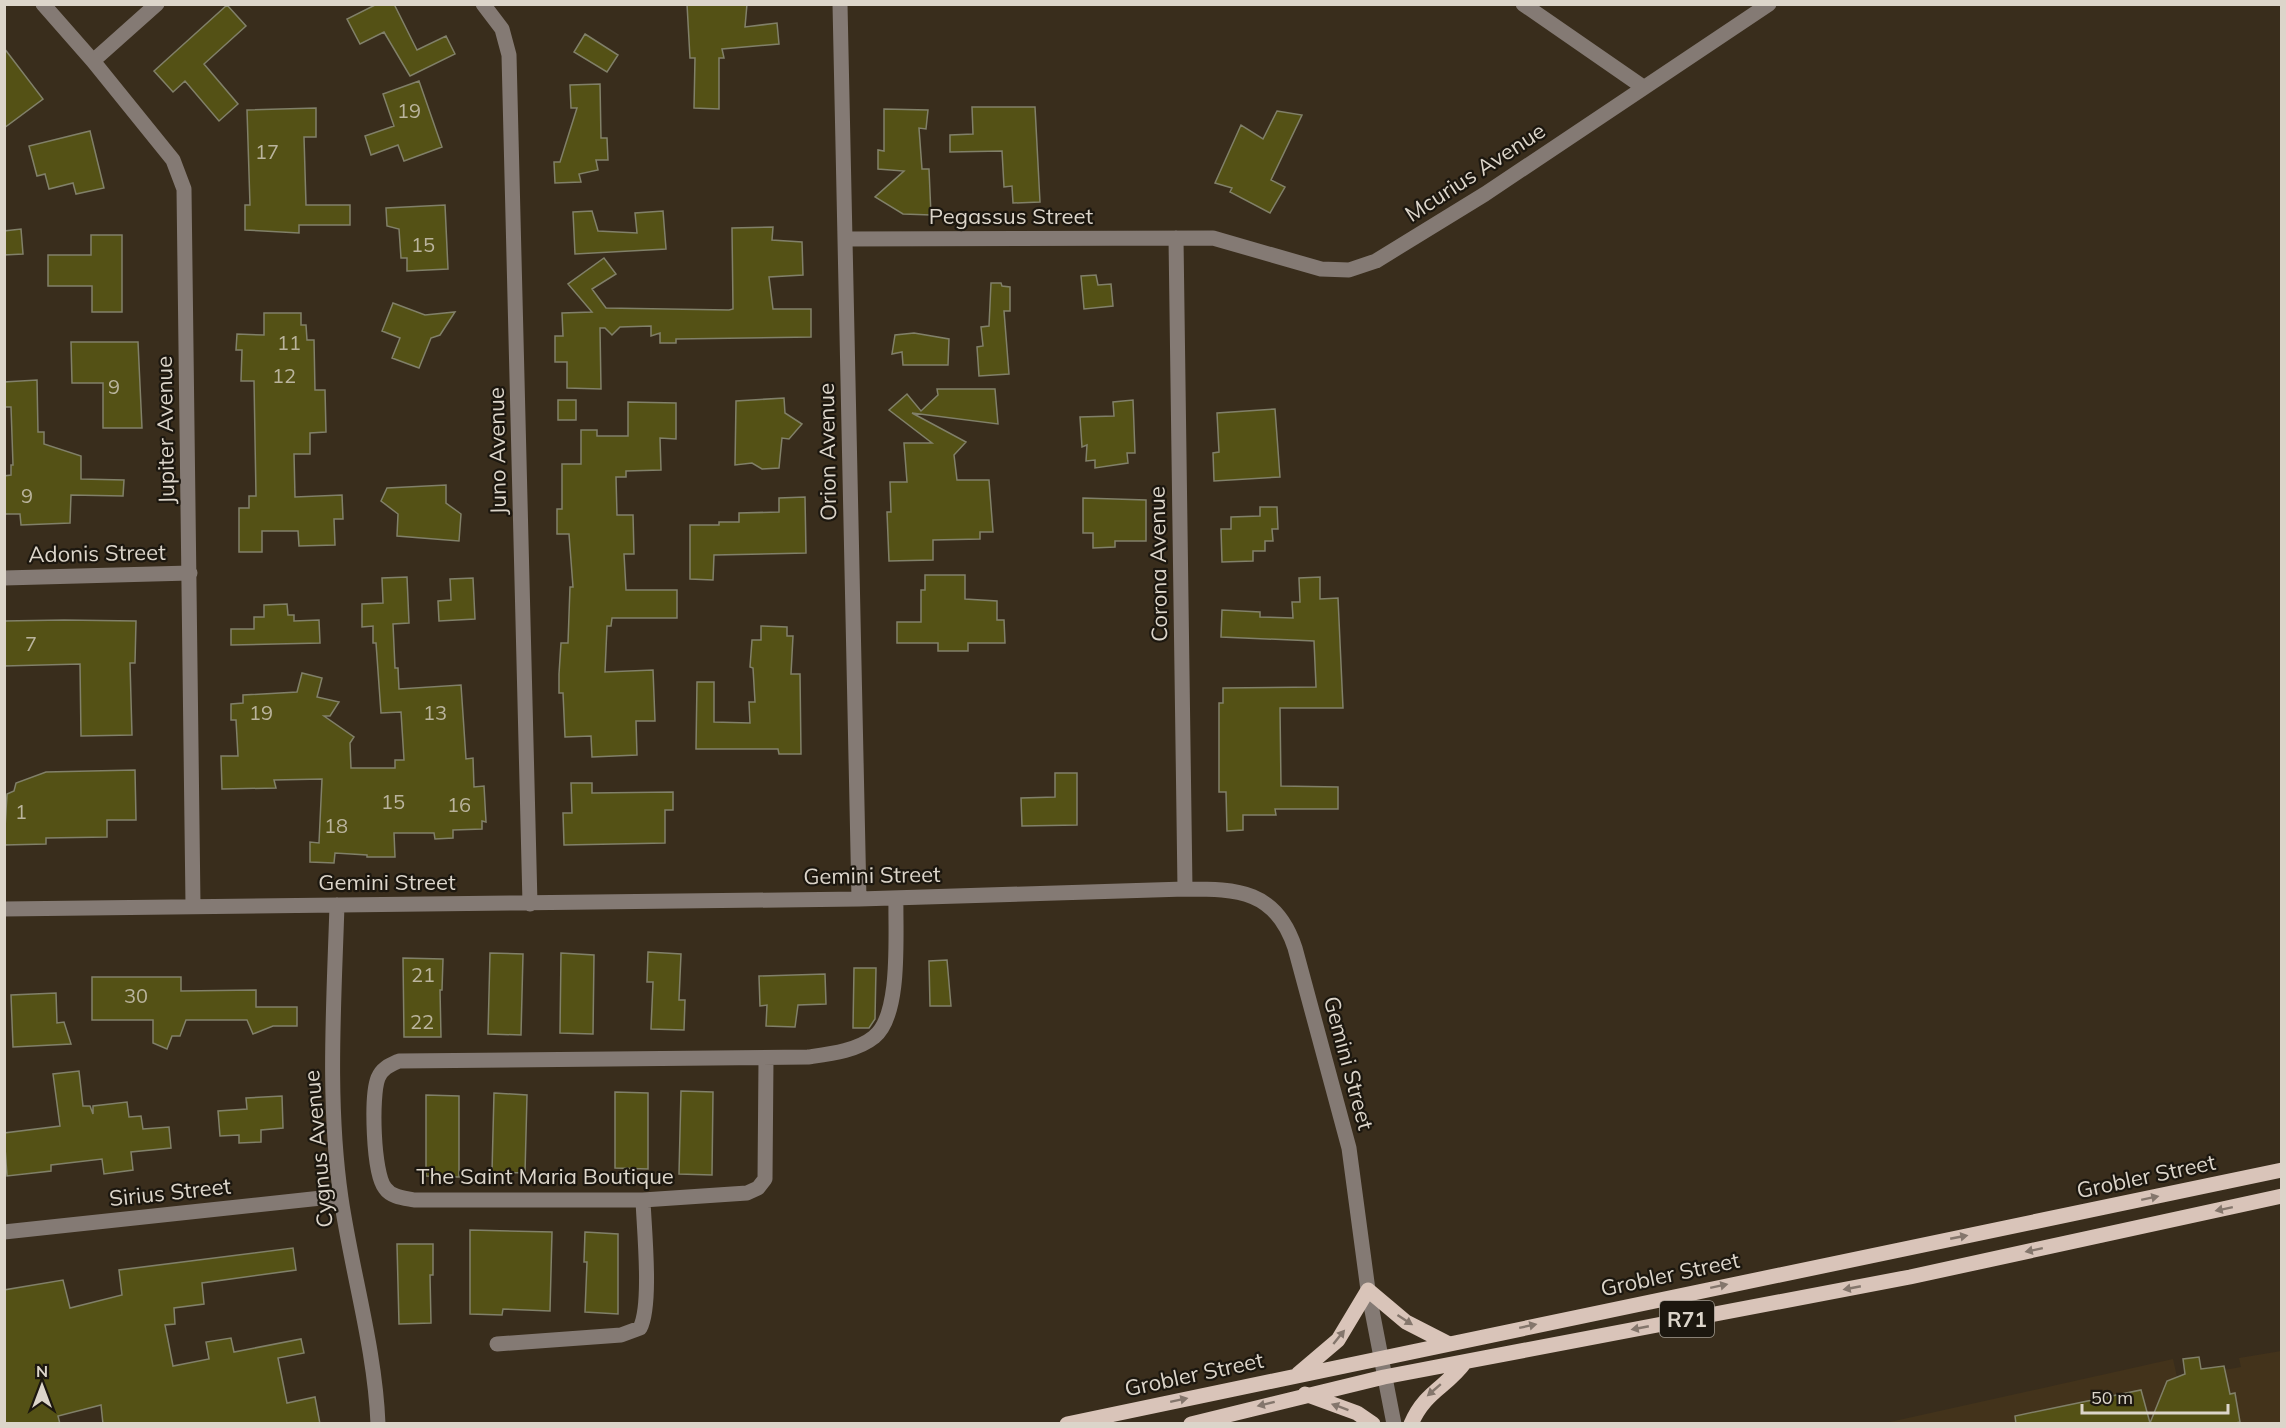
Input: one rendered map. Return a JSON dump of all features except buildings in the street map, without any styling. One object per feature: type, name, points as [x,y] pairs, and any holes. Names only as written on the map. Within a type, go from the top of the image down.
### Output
[{"type":"main road","name":"Grobler Street","points":[[1067,1424],[1381,1356],[2282,1170]]},
{"type":"main road","name":"Grobler Street","points":[[1191,1424],[1305,1394],[1384,1377],[1910,1276],[2282,1196]]},
{"type":"main road","points":[[1298,1374],[1338,1340],[1368,1290],[1406,1322],[1448,1343]]},
{"type":"main road","points":[[1411,1424],[1429,1394],[1455,1375],[1465,1362]]},
{"type":"main road","points":[[1305,1394],[1357,1413],[1373,1424]]},
{"type":"street","name":"Jupiter Avenue","points":[[42,4],[93,61],[173,160],[180,173],[184,189],[193,905]]},
{"type":"street","points":[[93,61],[157,4]]},
{"type":"street","name":"Juno Avenue","points":[[483,4],[502,29],[509,55],[530,904]]},
{"type":"street","name":"Orion Avenue","points":[[840,4],[859,899]]},
{"type":"street","points":[[1523,4],[1643,87]]},
{"type":"street","name":"Mcurius Avenue","points":[[1176,238],[1213,238],[1321,269],[1349,270],[1359,267],[1402,246],[1485,194],[1769,4]]},
{"type":"street","name":"Pegassus Street","points":[[845,239],[1176,238]]},
{"type":"street","name":"Corona Avenue","points":[[1176,238],[1185,889]]},
{"type":"street","name":"Adonis Street","points":[[4,578],[190,573]]},
{"type":"street","name":"Gemini Street","points":[[4,909],[859,899],[1185,889],[1225,889],[1249,893],[1279,914],[1289,930],[1349,1148],[1368,1290],[1394,1424]]},
{"type":"street","name":"The Saint Maria Boutique","points":[[766,1059],[765,1179],[758,1188],[747,1193],[643,1200],[414,1200],[394,1196],[383,1186],[378,1168],[377,1079],[390,1065],[408,1059],[766,1059],[831,1054],[858,1046],[881,1030],[892,998],[896,898]]},
{"type":"street","name":"Cygnus Avenue","points":[[337,905],[333,1053],[340,1196],[374,1383],[378,1424]]},
{"type":"street","name":"Sirius Street","points":[[4,1232],[340,1196]]},
{"type":"street","points":[[497,1344],[621,1335],[637,1330],[644,1318],[646,1297],[643,1200]]},
{"type":"shaded area","points":[[2281,1351],[2281,1423],[1881,1424],[2173,1359],[2177,1377],[2185,1377],[2241,1367],[2239,1358]]}]
